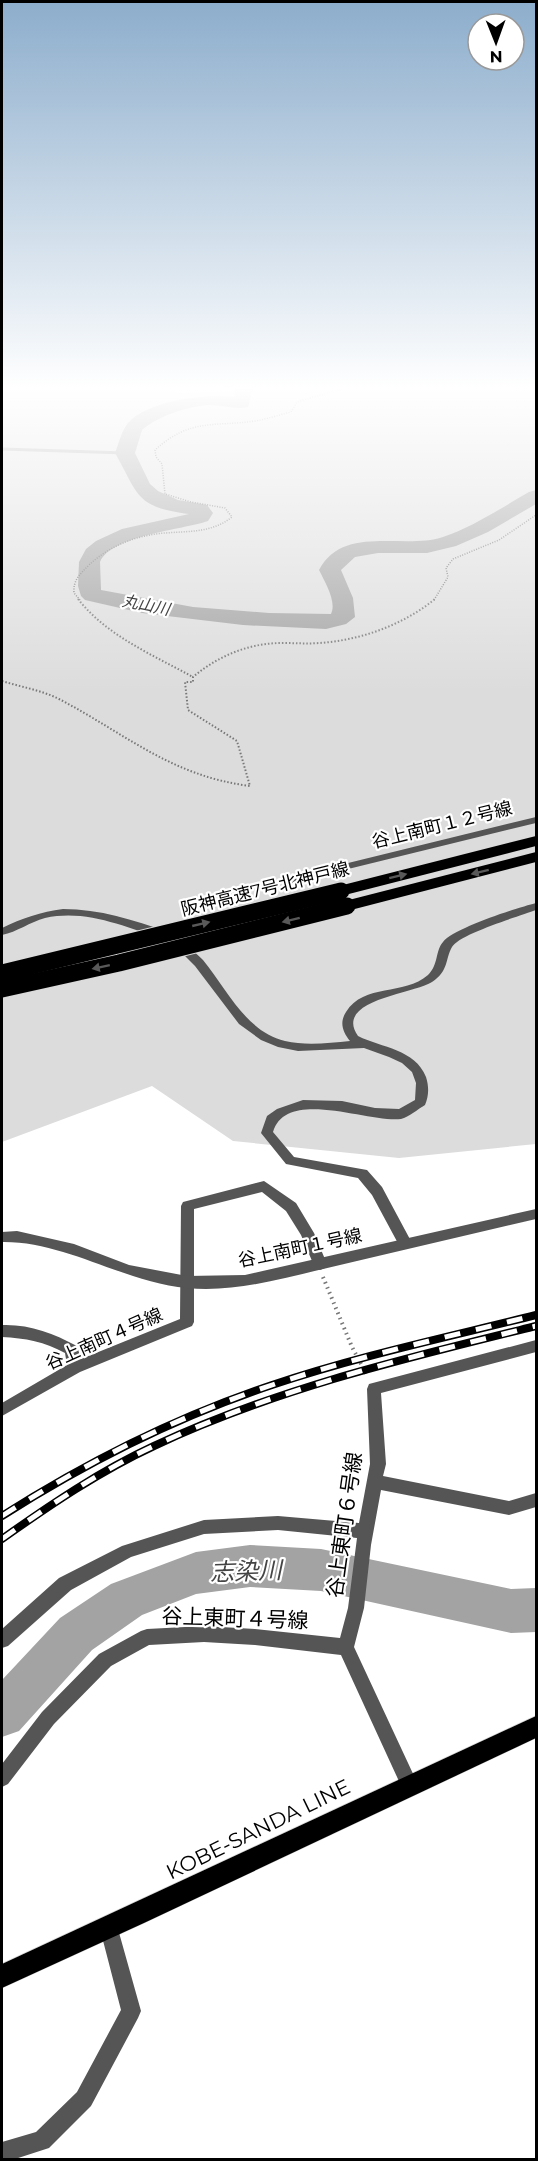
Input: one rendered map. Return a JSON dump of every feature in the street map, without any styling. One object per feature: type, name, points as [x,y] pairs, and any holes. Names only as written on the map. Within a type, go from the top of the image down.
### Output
[{"type":"highway","name":"阪神高速7号北神戸線","points":[[2,989],[119,963],[537,841]]},
{"type":"highway","name":"阪神高速7号北神戸線","points":[[2,973],[537,857]]},
{"type":"main road","name":"KOBE-SANDA LINE","points":[[2,1976],[109,1929],[409,1784],[537,1727]]},
{"type":"street","name":"谷上南町１２号線","points":[[287,881],[537,820]]},
{"type":"street","points":[[362,1045],[352,1039],[347,1029],[349,1016],[356,1005],[368,999],[414,987],[432,978],[444,963],[447,944],[462,933],[537,906]]},
{"type":"street","points":[[2,932],[33,918],[63,912],[90,911],[116,917],[170,937],[201,965],[232,1011],[261,1035],[278,1043],[299,1046],[362,1045],[381,1048],[414,1065],[422,1082],[421,1102],[401,1113],[375,1113],[342,1106],[303,1105],[280,1112],[271,1119],[267,1133],[290,1161],[362,1174],[377,1191],[405,1243]]},
{"type":"street","name":"谷上南町４号線","points":[[2,1410],[75,1368],[187,1322],[188,1206],[264,1186],[291,1207],[307,1233],[320,1264]]},
{"type":"street","name":"谷上南町１号線","points":[[2,1237],[17,1236],[74,1249],[128,1270],[186,1282],[244,1281],[537,1214]]},
{"type":"street","points":[[2,1331],[18,1330],[53,1339],[72,1350],[75,1368]]},
{"type":"street","points":[[374,1389],[537,1346]]},
{"type":"street","name":"谷上東町６号線","points":[[346,1647],[356,1608],[378,1464],[374,1389]]},
{"type":"street","points":[[376,1482],[509,1508],[537,1500]]},
{"type":"street","points":[[2,1640],[65,1584],[128,1551],[204,1527],[278,1523],[365,1538]]},
{"type":"street","name":"谷上東町４号線","points":[[2,1778],[48,1718],[105,1660],[147,1637],[204,1634],[255,1636],[346,1647]]},
{"type":"street","points":[[346,1647],[409,1784]]},
{"type":"street","points":[[2,2152],[42,2141],[84,2099],[131,2011],[109,1929]]},
{"type":"path","points":[[165,490],[165,494],[191,502],[225,508],[232,517],[214,527],[156,534],[129,540],[99,554],[76,579],[74,593],[82,606],[116,633],[193,677]]},
{"type":"path","points":[[2,681],[57,698],[153,755],[173,764],[224,785],[250,786],[237,741],[188,710],[185,682],[193,682],[193,677],[201,670],[230,653],[246,647],[277,643],[322,643],[361,636],[391,625],[435,600],[448,578],[446,568],[453,560],[499,540],[537,515]]},
{"type":"path","points":[[324,1279],[352,1347],[374,1389]]},
{"type":"shaded area","points":[[2,490],[536,490],[536,1144],[399,1158],[233,1141],[152,1086],[2,1142]]},
{"type":"waterway","name":"丸山川","points":[[144,490],[158,500],[200,509],[203,513],[201,517],[189,521],[144,530],[104,545],[91,558],[89,567],[89,591],[93,595],[142,606],[218,617],[319,622],[344,617],[340,593],[330,570],[348,552],[378,547],[427,547],[449,542],[481,528],[536,496]]},
{"type":"waterway","name":"志染川","points":[[2,1714],[76,1634],[127,1599],[196,1573],[250,1566],[321,1570],[511,1611],[536,1610]]},
{"type":"railway","points":[[2,1516],[99,1459],[201,1411],[272,1385],[337,1365],[536,1315]]},
{"type":"railway","points":[[2,1539],[57,1501],[114,1466],[200,1426],[294,1391],[438,1350],[536,1326]]}]
